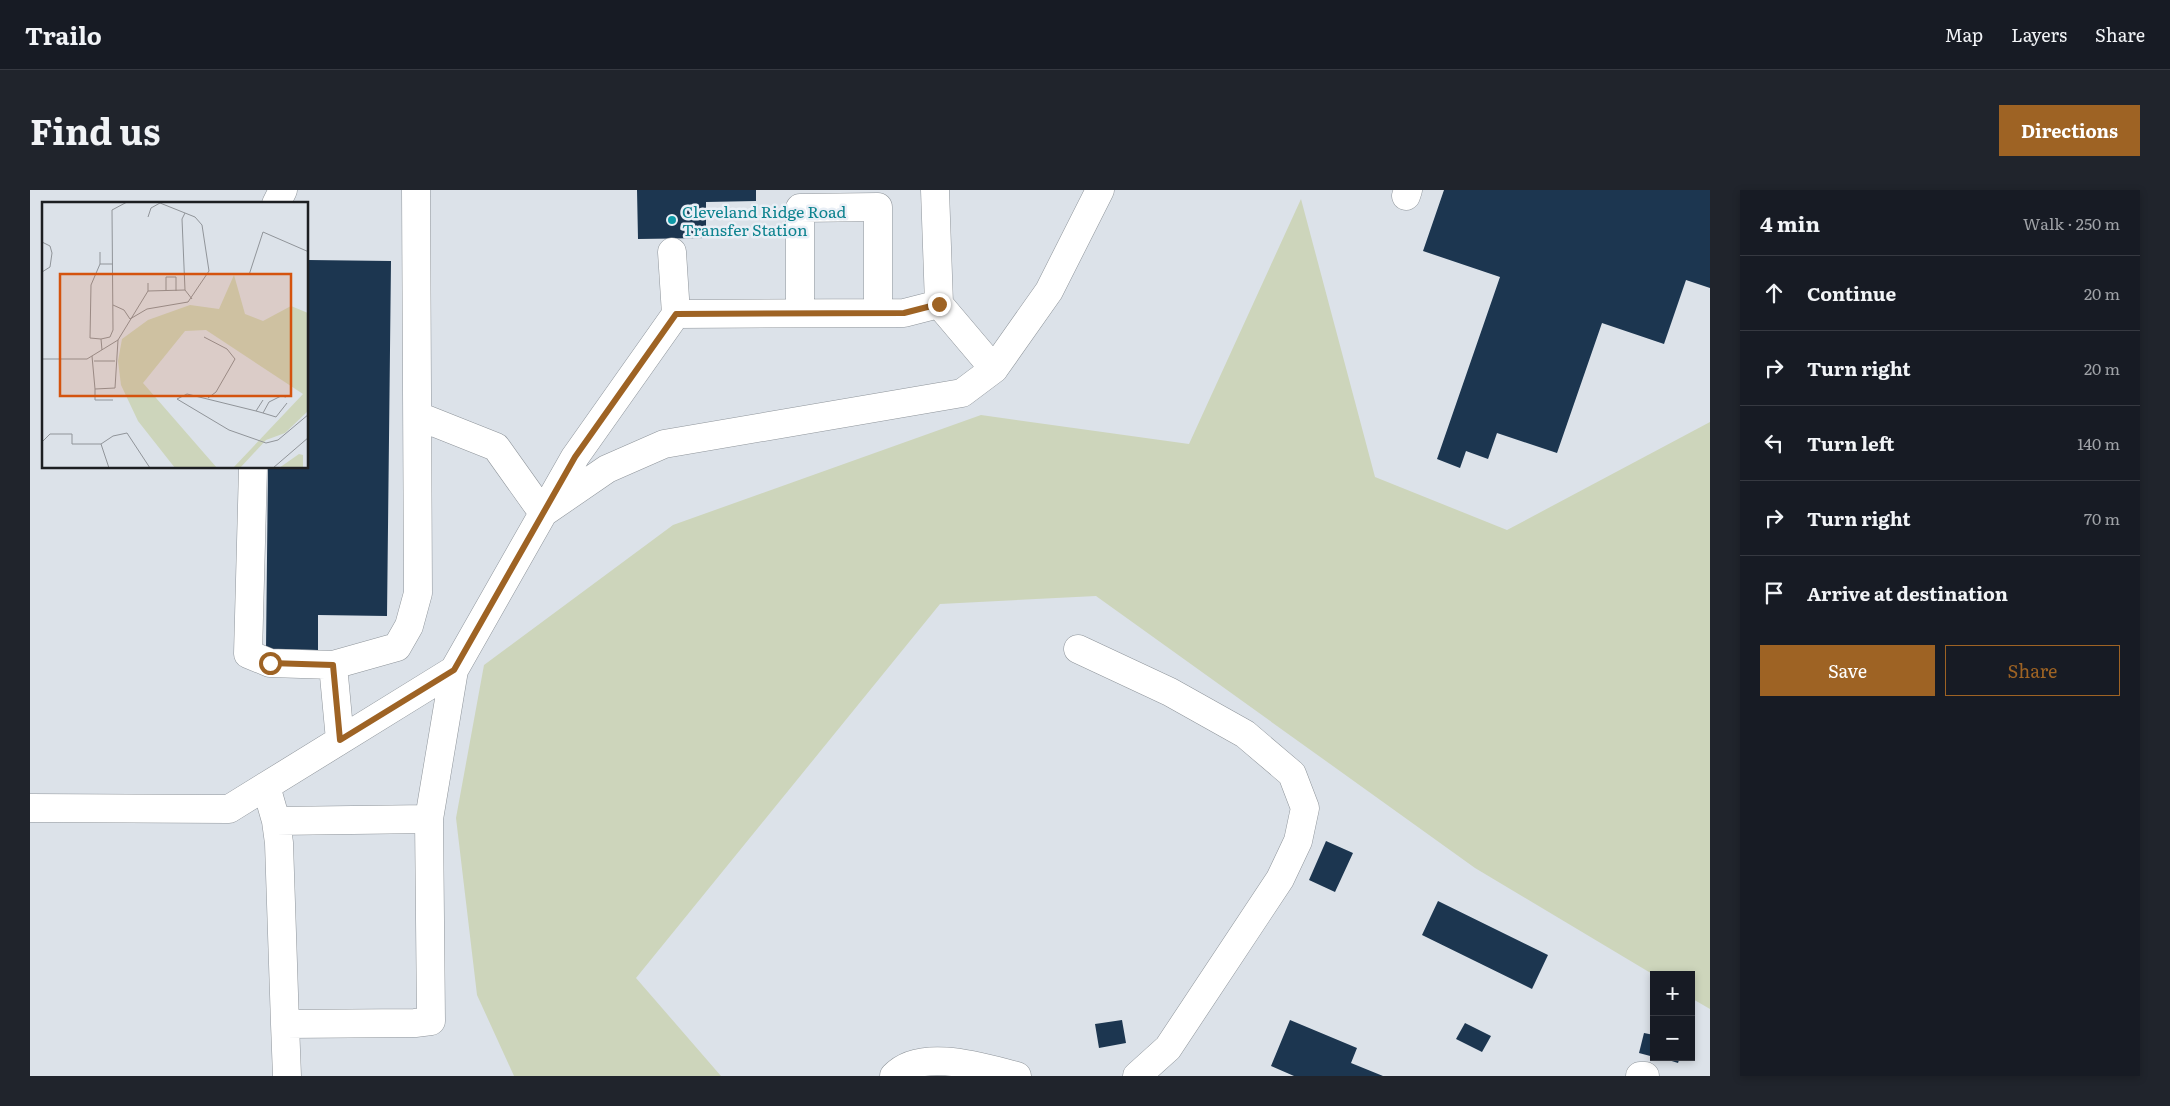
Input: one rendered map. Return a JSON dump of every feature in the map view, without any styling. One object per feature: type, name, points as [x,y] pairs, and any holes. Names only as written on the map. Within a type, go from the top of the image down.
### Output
[{"type":"lane","points":[[277,202],[283,190]]},
{"type":"lane","points":[[253,469],[248,654],[270,663],[333,665],[397,647],[409,626],[418,593],[416,190]]},
{"type":"lane","points":[[935,190],[939,304],[994,369]]},
{"type":"lane","points":[[543,513],[607,469],[664,444],[962,393],[994,369],[1050,291],[1100,190]]},
{"type":"lane","points":[[800,313],[800,208],[878,207],[878,313]]},
{"type":"lane","points":[[286,1024],[415,1023],[431,1021],[429,819],[454,670],[575,457],[676,314],[672,252]]},
{"type":"lane","points":[[676,314],[904,313],[939,304]]},
{"type":"lane","points":[[418,416],[496,447],[543,513]]},
{"type":"lane","points":[[1078,649],[1170,692],[1245,734],[1292,774],[1305,808],[1298,841],[1280,879],[1168,1048],[1136,1076]]},
{"type":"lane","points":[[333,665],[340,740]]},
{"type":"lane","points":[[30,808],[229,809],[454,670]]},
{"type":"lane","points":[[266,786],[276,821],[279,843],[286,1024],[286,1076]]},
{"type":"lane","points":[[276,821],[429,819]]},
{"type":"lane","points":[[894,1076],[922,1061],[954,1062],[1018,1076]]},
{"type":"lane","points":[[1640,1076],[1645,1076]]},
{"type":"green space","points":[[1301,199],[1375,477],[1507,530],[1710,422],[1710,1009],[1695,1000],[1695,971],[1650,971],[1650,973],[1475,868],[1096,596],[940,604],[636,978],[721,1076],[514,1076],[477,995],[456,818],[484,665],[673,525],[981,415],[1189,444]]},
{"type":"building","name":"Cleveland Ridge Road Transfer Station","points":[[637,190],[756,190],[756,201],[706,202],[706,238],[638,239]]},
{"type":"building","points":[[1444,190],[1710,190],[1710,288],[1686,280],[1664,344],[1602,323],[1557,453],[1497,433],[1488,459],[1466,451],[1460,468],[1437,459],[1500,277],[1423,251]]},
{"type":"building","points":[[309,260],[391,261],[387,616],[318,615],[318,650],[266,649],[268,469],[309,469]]},
{"type":"building","points":[[1326,841],[1353,853],[1335,892],[1309,880]]},
{"type":"building","points":[[1438,901],[1548,955],[1532,989],[1422,935]]},
{"type":"building","points":[[1122,1020],[1126,1043],[1099,1048],[1095,1024]]},
{"type":"building","points":[[1290,1020],[1357,1048],[1351,1063],[1383,1076],[1294,1076],[1271,1066]]},
{"type":"building","points":[[1465,1023],[1491,1036],[1482,1052],[1456,1039]]},
{"type":"building","points":[[1644,1033],[1650,1034],[1650,1056],[1639,1053]]},
{"type":"place","name":"Cleveland Ridge Road Transfer Station","points":[[672,220]]},
{"type":"route","points":[[270,663],[333,665],[340,740],[454,670],[575,457],[676,314],[904,313],[939,304]]}]
